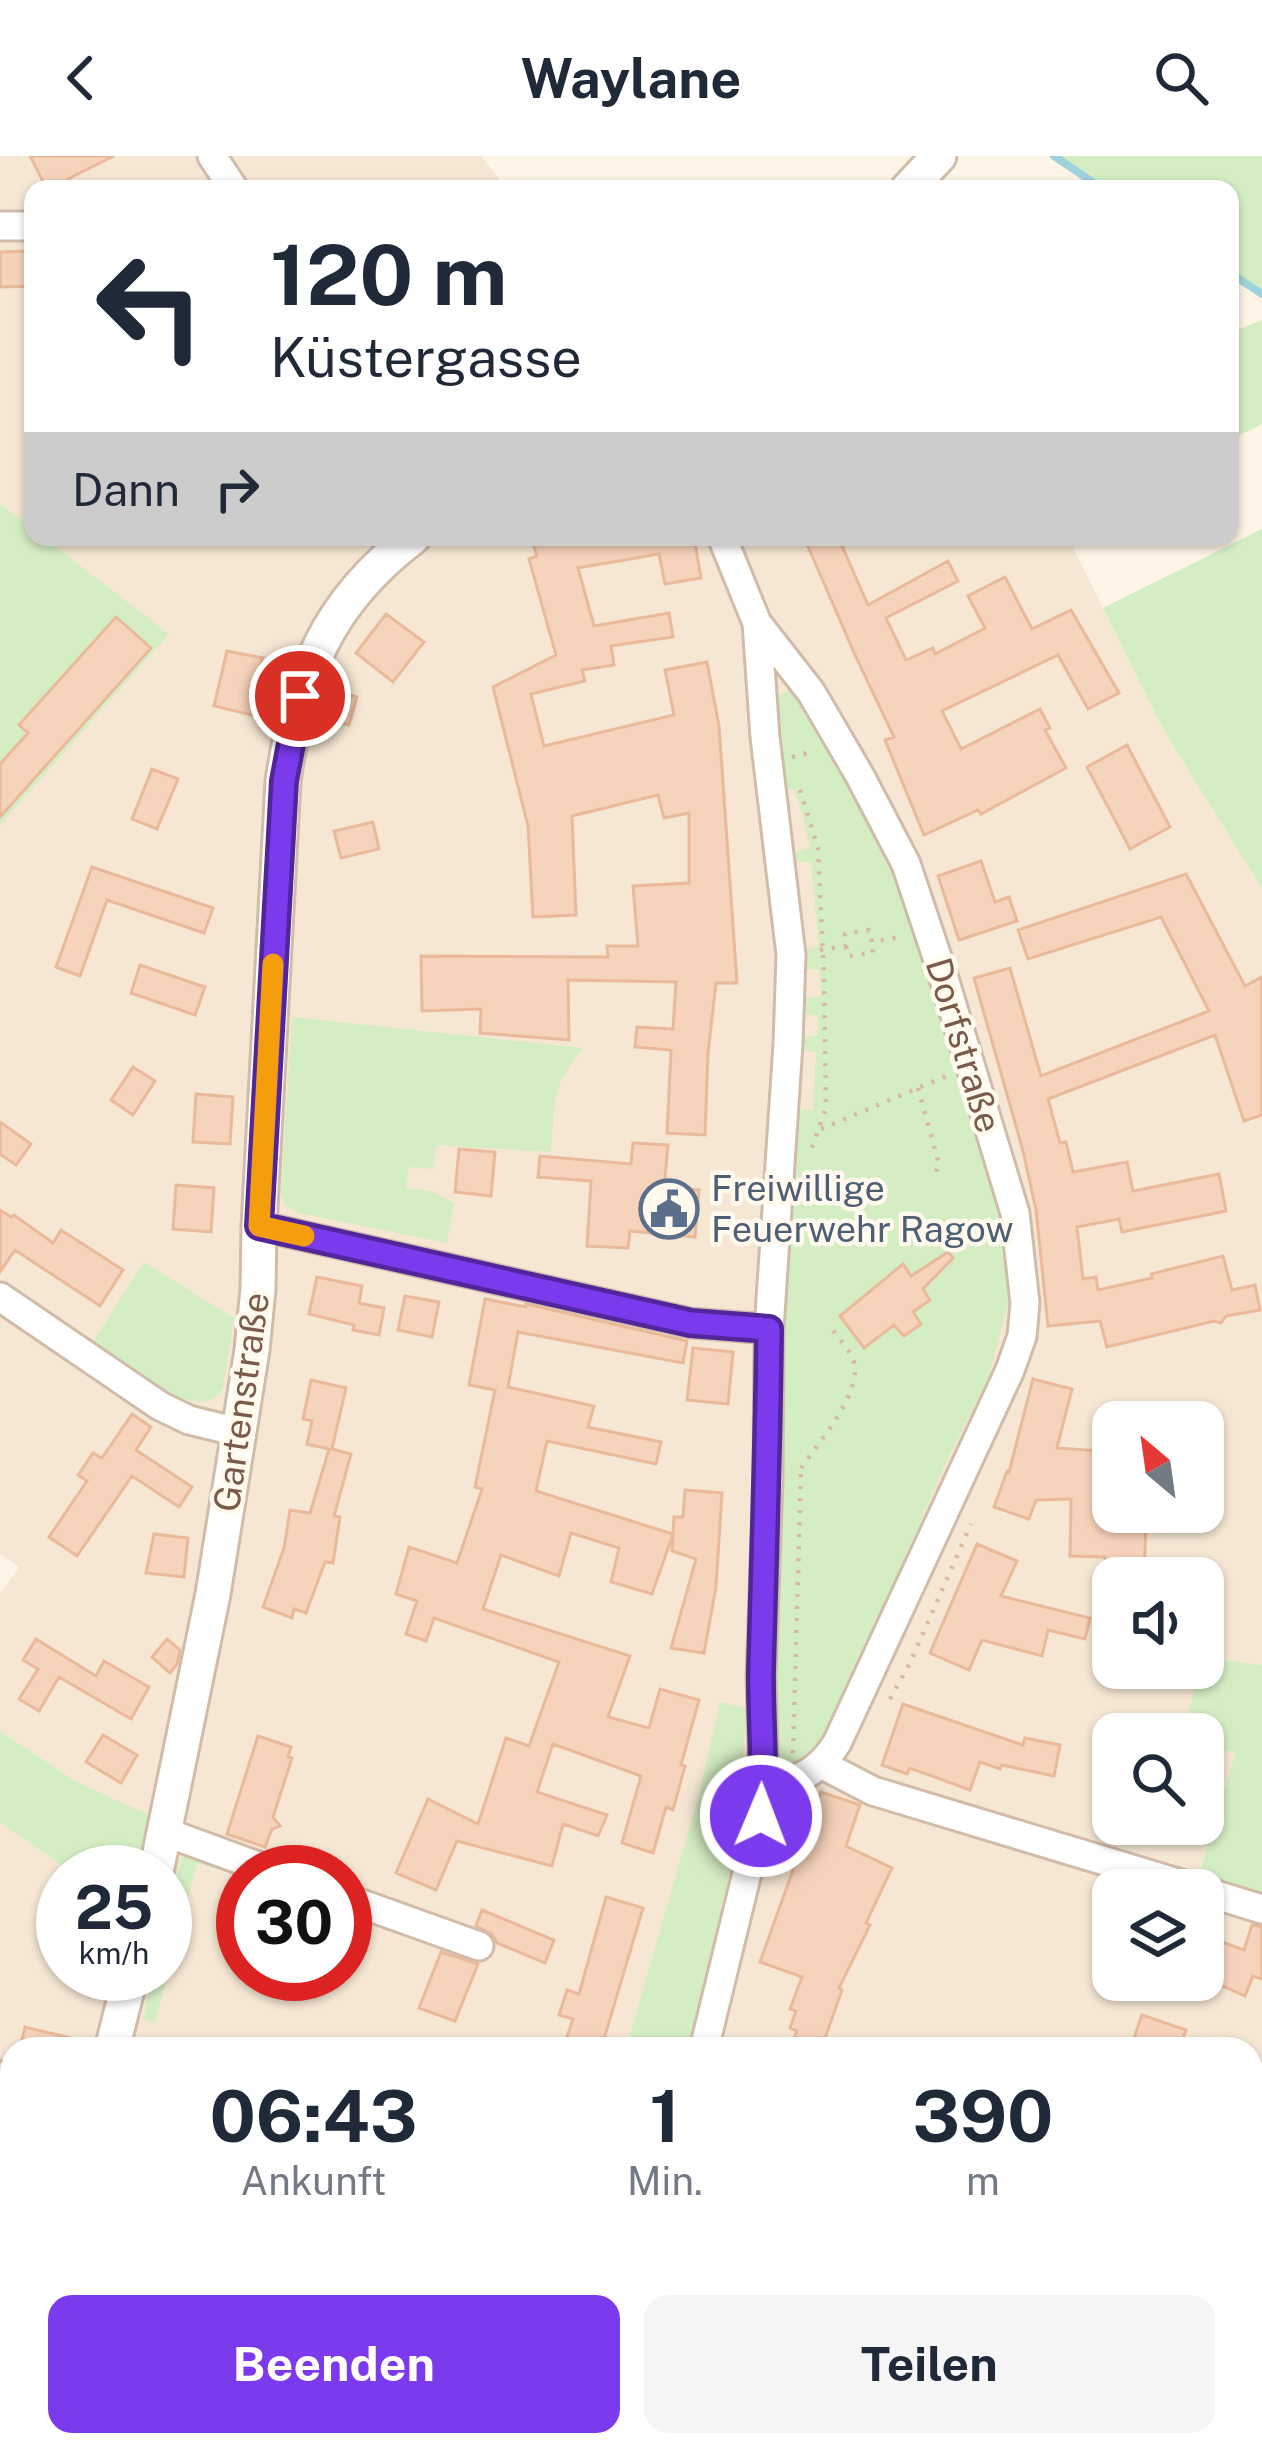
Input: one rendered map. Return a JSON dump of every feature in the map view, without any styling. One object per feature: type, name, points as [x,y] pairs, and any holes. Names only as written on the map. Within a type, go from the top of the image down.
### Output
[{"type":"street","points":[[916,180],[939,156]]},
{"type":"street","name":"Gartenstraße","points":[[162,1845],[214,1594],[252,1350],[282,804],[290,737],[312,660],[345,602],[403,546]]},
{"type":"street","name":"Dorfstraße","points":[[726,546],[757,623],[811,692],[906,864],[1015,1213],[1025,1303],[1022,1336],[1000,1391],[823,1765]]},
{"type":"street","name":"Dorfstraße","points":[[707,2037],[761,1816],[777,1784],[761,1677],[769,1329],[791,955],[757,623]]},
{"type":"street","points":[[259,1226],[691,1323],[769,1329]]},
{"type":"street","points":[[0,1297],[160,1406],[190,1420],[238,1432]]},
{"type":"street","points":[[777,1784],[823,1765],[873,1791],[1132,1869]]},
{"type":"street","points":[[165,1832],[216,1851]]},
{"type":"street","points":[[1224,1897],[1262,1909]]},
{"type":"street","points":[[372,1908],[479,1946]]},
{"type":"street","points":[[115,2037],[124,2001]]},
{"type":"path","points":[[769,762],[842,745]]},
{"type":"path","points":[[868,930],[872,942],[873,952],[848,956],[844,934],[868,930]]},
{"type":"path","points":[[872,942],[929,932]]},
{"type":"path","points":[[791,955],[846,946]]},
{"type":"path","points":[[781,1146],[970,1066]]},
{"type":"path","points":[[919,1088],[939,1164],[933,1180]]},
{"type":"path","points":[[826,1110],[845,1119]]},
{"type":"path","points":[[777,1784],[792,1766],[801,1468],[852,1391],[856,1377],[853,1358],[831,1328]]},
{"type":"path","points":[[768,1480],[801,1468]]},
{"type":"path","points":[[887,1703],[910,1663],[975,1508]]},
{"type":"shaded area","points":[[0,156],[481,156],[500,180],[24,180],[24,546],[1072,546],[1160,724],[1262,889],[1262,1665],[1224,1662],[1224,1557],[1092,1557],[1092,1689],[1195,1689],[1188,1713],[1092,1713],[1092,1845],[1207,1845],[1200,1869],[1092,1869],[1092,2001],[1224,2001],[1224,1898],[1262,1911],[1262,2037],[126,2037],[135,2001],[192,2001],[192,1845],[173,1845],[177,1828],[77,1782],[0,1731],[0,1594],[19,1567],[0,1554]]},
{"type":"shaded area","points":[[1224,1750],[1235,1752],[1224,1789]]},
{"type":"shaded area","points":[[0,1823],[36,1848],[36,2001],[113,2001],[104,2037],[0,2037]]},
{"type":"green space","points":[[1056,156],[1262,156],[1262,294],[1239,278],[1239,180],[1092,180]]},
{"type":"green space","points":[[1262,320],[1262,424],[1239,436],[1239,329]]},
{"type":"green space","points":[[0,504],[24,522],[24,546],[55,546],[169,634],[0,825]]},
{"type":"green space","points":[[1262,529],[1262,889],[1160,724],[1103,608],[1228,546],[1239,546],[1239,540]]},
{"type":"green space","points":[[789,690],[804,694],[897,867],[974,1112],[1009,1256],[1008,1304],[988,1378],[943,1469],[823,1749],[795,1765],[782,1761],[772,1746],[775,1407],[793,1110],[813,1110],[816,1052],[799,1050],[800,1037],[817,1036],[818,1016],[801,1014],[801,998],[820,997],[820,970],[800,969],[801,950],[819,946],[811,862],[794,862],[793,853],[810,848],[794,789],[783,789],[771,709],[777,696]]},
{"type":"green space","points":[[292,1017],[583,1048],[559,1086],[551,1152],[436,1145],[433,1169],[409,1167],[406,1188],[431,1191],[454,1203],[447,1243],[299,1213],[285,1204],[281,1194]]},
{"type":"green space","points":[[144,1262],[234,1318],[223,1389],[211,1399],[177,1397],[92,1343]]},
{"type":"green space","points":[[1224,1660],[1262,1665],[1262,1910],[1224,1898],[1224,1869],[1201,1869],[1208,1845],[1224,1845],[1224,1790],[1235,1753],[1224,1750],[1224,1713],[1188,1713],[1195,1689],[1224,1689]]},
{"type":"green space","points":[[720,1702],[745,1708],[739,1800],[723,1914],[695,2037],[629,2037],[699,1795]]},
{"type":"green space","points":[[0,1731],[77,1782],[156,1818],[150,1845],[36,1848],[0,1823]]},
{"type":"green space","points":[[192,1850],[216,1859],[216,1869],[197,1863],[192,1882]]},
{"type":"green space","points":[[147,2001],[161,2001],[155,2023],[143,2019]]},
{"type":"building","points":[[30,156],[114,156],[68,180],[42,180]]},
{"type":"building","points":[[24,251],[24,286],[0,287],[0,252]]},
{"type":"building","points":[[534,546],[696,546],[701,578],[665,584],[659,554],[578,568],[594,626],[669,613],[673,637],[611,646],[614,665],[582,670],[585,681],[531,694],[544,746],[674,715],[665,670],[707,662],[719,726],[737,983],[716,983],[705,1135],[667,1133],[671,1050],[635,1047],[637,1027],[673,1029],[676,982],[568,980],[569,1040],[480,1033],[481,1009],[422,1011],[421,956],[608,957],[607,946],[638,946],[633,886],[689,883],[689,813],[664,818],[658,795],[572,816],[576,915],[533,917],[528,826],[493,687],[556,655],[529,559],[537,556]]},
{"type":"building","points":[[808,546],[842,546],[868,605],[948,561],[958,581],[886,618],[906,660],[933,648],[935,654],[985,628],[968,596],[1005,577],[1032,629],[1071,610],[1119,693],[1088,709],[1058,655],[942,711],[961,749],[1040,709],[1050,728],[1045,730],[1066,768],[981,814],[978,810],[924,835],[885,740],[894,737]]},
{"type":"building","points":[[386,614],[424,642],[393,682],[356,653]]},
{"type":"building","points":[[116,617],[151,648],[0,817],[0,764],[28,733],[19,725]]},
{"type":"building","points":[[227,651],[263,658],[259,672],[266,674],[256,716],[214,706]]},
{"type":"building","points":[[335,690],[357,697],[349,725],[326,718]]},
{"type":"building","points":[[1127,745],[1170,827],[1130,849],[1087,767]]},
{"type":"building","points":[[152,769],[178,779],[157,829],[132,819]]},
{"type":"building","points":[[373,822],[379,849],[341,858],[334,831]]},
{"type":"building","points":[[981,861],[995,902],[1009,897],[1017,921],[959,940],[938,876]]},
{"type":"building","points":[[92,867],[213,908],[204,933],[107,900],[80,976],[56,967]]},
{"type":"building","points":[[1186,874],[1245,986],[1262,977],[1262,1115],[1244,1121],[1215,1035],[1048,1099],[1073,1172],[1127,1162],[1133,1191],[1219,1174],[1226,1211],[1122,1232],[1119,1219],[1077,1227],[1083,1279],[1096,1277],[1098,1290],[1223,1256],[1232,1290],[1255,1285],[1260,1310],[1107,1347],[1100,1321],[1048,1326],[1036,1210],[974,978],[1010,968],[1041,1076],[1209,1011],[1161,917],[1028,959],[1018,930]]},
{"type":"building","points":[[140,965],[205,987],[195,1015],[131,993]]},
{"type":"building","points":[[133,1067],[155,1081],[133,1115],[111,1100]]},
{"type":"building","points":[[196,1094],[233,1097],[230,1144],[193,1142]]},
{"type":"building","points":[[0,1122],[31,1144],[16,1165],[0,1154]]},
{"type":"building","points":[[633,1143],[668,1145],[664,1188],[699,1190],[695,1237],[630,1231],[628,1248],[587,1246],[591,1181],[538,1177],[540,1156],[631,1164]]},
{"type":"building","points":[[459,1149],[495,1152],[491,1196],[455,1192]]},
{"type":"building","points":[[176,1185],[214,1188],[211,1232],[173,1229]]},
{"type":"building","points":[[0,1210],[53,1243],[61,1230],[123,1270],[100,1306],[15,1250],[0,1272]]},
{"type":"building","points":[[948,1252],[953,1258],[923,1289],[930,1300],[913,1312],[921,1324],[904,1336],[894,1325],[864,1348],[840,1316],[903,1264],[911,1276]]},
{"type":"building","points":[[317,1277],[362,1286],[359,1303],[384,1308],[379,1335],[309,1314]]},
{"type":"building","points":[[405,1296],[439,1302],[432,1337],[398,1330]]},
{"type":"building","points":[[485,1299],[687,1341],[683,1363],[518,1332],[508,1387],[594,1406],[588,1427],[661,1442],[656,1464],[547,1441],[536,1491],[673,1534],[652,1594],[611,1582],[619,1548],[571,1533],[559,1576],[501,1555],[483,1609],[630,1656],[608,1717],[649,1728],[660,1689],[699,1700],[673,1810],[666,1807],[653,1853],[622,1843],[641,1776],[553,1744],[537,1792],[607,1815],[598,1836],[563,1824],[552,1866],[457,1841],[436,1890],[396,1873],[428,1799],[478,1824],[506,1738],[529,1746],[559,1662],[434,1618],[426,1641],[406,1634],[417,1601],[396,1594],[409,1547],[457,1563],[482,1489],[475,1487],[495,1390],[469,1385]]},
{"type":"building","points":[[693,1348],[733,1352],[728,1404],[687,1400]]},
{"type":"building","points":[[1033,1379],[1072,1389],[1057,1448],[1092,1450],[1092,1533],[1146,1533],[1145,1557],[1070,1556],[1071,1499],[1036,1500],[1029,1519],[994,1507],[1009,1472]]},
{"type":"building","points":[[311,1380],[346,1388],[332,1449],[351,1454],[334,1516],[340,1517],[333,1563],[325,1562],[306,1613],[294,1609],[292,1618],[263,1607],[284,1548],[290,1510],[310,1513],[329,1449],[307,1444],[312,1421],[303,1419]]},
{"type":"building","points":[[132,1414],[151,1427],[136,1450],[192,1487],[179,1507],[132,1476],[77,1556],[49,1537],[87,1481],[78,1475],[93,1453],[102,1458]]},
{"type":"building","points":[[685,1490],[722,1493],[716,1587],[704,1653],[671,1648],[696,1559],[672,1551],[674,1517],[683,1517]]},
{"type":"building","points":[[154,1534],[188,1538],[184,1577],[146,1573]]},
{"type":"building","points":[[977,1544],[1017,1561],[1001,1596],[1090,1618],[1085,1639],[1048,1630],[1042,1656],[982,1640],[969,1670],[930,1653]]},
{"type":"building","points":[[36,1639],[96,1676],[104,1661],[149,1687],[131,1719],[59,1677],[39,1711],[19,1699],[38,1669],[23,1660]]},
{"type":"building","points":[[167,1639],[180,1650],[170,1673],[152,1657]]},
{"type":"building","points":[[903,1704],[1023,1745],[1025,1738],[1060,1745],[1054,1776],[980,1762],[970,1790],[910,1768],[907,1774],[882,1765]]},
{"type":"building","points":[[103,1735],[137,1755],[121,1783],[86,1762]]},
{"type":"building","points":[[258,1736],[291,1747],[288,1757],[292,1758],[273,1817],[280,1826],[272,1829],[266,1845],[227,1834]]},
{"type":"building","points":[[821,1792],[860,1805],[846,1846],[892,1868],[839,1988],[825,2037],[794,2037],[797,2031],[790,2028],[796,2011],[790,2009],[802,1977],[760,1962]]},
{"type":"building","points":[[606,1897],[643,1908],[605,2037],[567,2037],[573,2019],[559,2015],[567,1990],[579,1994]]},
{"type":"building","points":[[482,1910],[554,1940],[545,1963],[497,1943],[492,1934],[476,1926]]},
{"type":"building","points":[[1252,1925],[1262,1927],[1262,1979],[1253,1976],[1245,1996],[1224,1986],[1224,1943],[1244,1950]]},
{"type":"building","points":[[441,1952],[478,1964],[455,2021],[419,2008]]},
{"type":"building","points":[[1142,2015],[1186,2030],[1183,2037],[1134,2037]]},
{"type":"building","points":[[25,2027],[66,2037],[23,2037]]},
{"type":"waterway","points":[[1054,156],[1090,180]]},
{"type":"waterway","points":[[1239,279],[1262,294]]},
{"type":"slow traffic","points":[[273,964],[259,1226],[304,1236]]},
{"type":"place","name":"Freiwillige Feuerwehr Ragow","points":[[669,1209]]},
{"type":"route","points":[[300,696],[284,781],[259,1226],[691,1323],[769,1329],[761,1816]]}]
